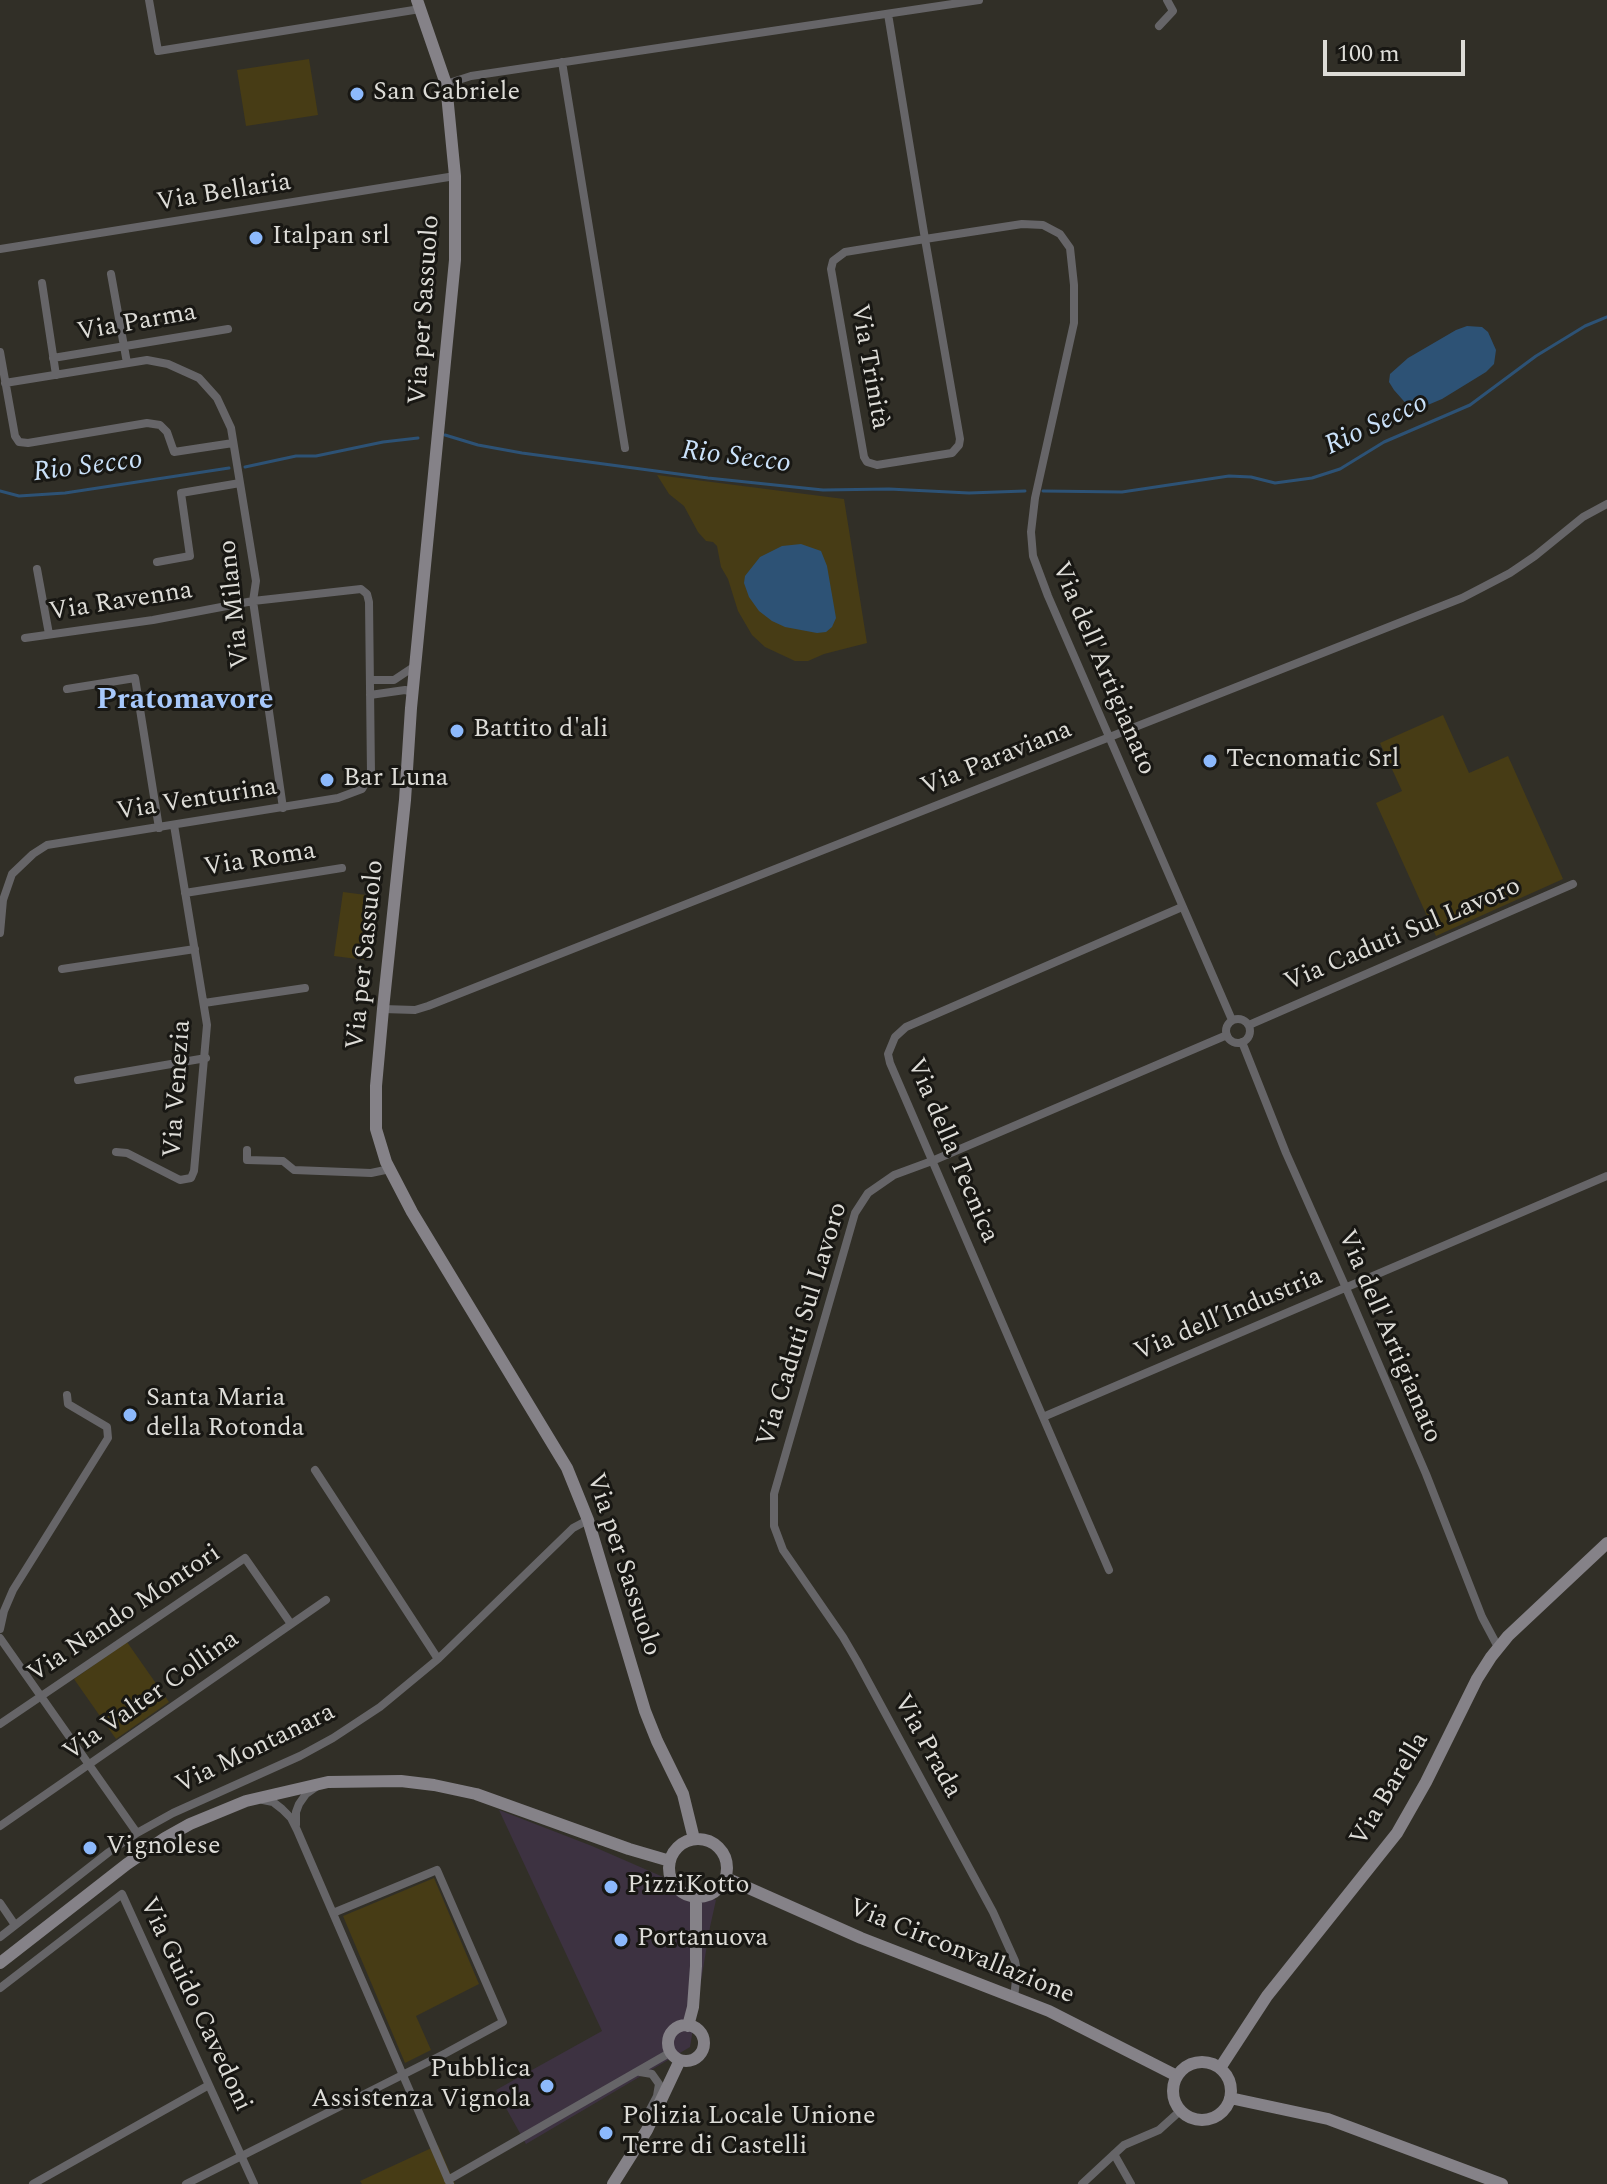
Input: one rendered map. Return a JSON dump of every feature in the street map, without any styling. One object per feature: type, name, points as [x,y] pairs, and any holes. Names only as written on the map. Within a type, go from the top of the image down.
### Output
[{"type":"main road","name":"Via per Sassuolo","points":[[418,4],[446,84],[455,176],[455,260],[383,1009],[376,1129],[390,1169],[412,1212],[567,1468],[588,1520],[645,1711],[683,1794],[694,1839]]},
{"type":"main road","name":"Via Barella","points":[[1220,2068],[1267,1996],[1397,1833],[1477,1679],[1498,1647],[1607,1543]]},
{"type":"main road","points":[[0,1963],[156,1844],[190,1824],[246,1801],[328,1782],[401,1781],[476,1794],[642,1854],[670,1861]]},
{"type":"main road","points":[[694,1839],[711,1842],[723,1853],[726,1861],[726,1878],[722,1885],[711,1894],[696,1897],[688,1896],[675,1886],[670,1861],[681,1844],[694,1839]]},
{"type":"main road","name":"Via Circonvallazione","points":[[726,1878],[861,1938],[1066,2018],[1177,2076]]},
{"type":"main road","points":[[688,2026],[693,2007],[697,1952],[696,1897]]},
{"type":"main road","points":[[688,2026],[701,2033],[704,2048],[695,2059],[676,2056],[668,2042],[672,2033],[679,2027],[688,2026]]},
{"type":"main road","points":[[613,2184],[647,2130],[676,2056]]},
{"type":"main road","points":[[1199,2062],[1220,2068],[1228,2078],[1230,2098],[1227,2107],[1214,2118],[1196,2120],[1180,2111],[1172,2090],[1183,2068],[1199,2062]]},
{"type":"main road","points":[[1230,2098],[1328,2119],[1502,2184]]},
{"type":"street","name":"Via per Sassuolo","points":[[149,0],[158,51],[418,4]]},
{"type":"street","points":[[446,84],[471,76],[888,14],[923,4],[979,0]]},
{"type":"street","points":[[1159,26],[1173,11],[1167,0]]},
{"type":"street","name":"Via Trinità","points":[[888,14],[925,239],[959,432],[959,445],[952,453],[872,464],[867,462],[862,451],[831,269],[833,261],[845,252],[925,239],[1022,224],[1053,229]]},
{"type":"street","points":[[562,62],[625,448]]},
{"type":"street","name":"Via Bellaria","points":[[0,249],[455,176]]},
{"type":"street","name":"Via dell'Artigianato","points":[[1053,229],[1070,248],[1074,323],[1035,498],[1031,539],[1038,572],[1232,1020]]},
{"type":"street","points":[[111,274],[127,363]]},
{"type":"street","points":[[42,283],[56,375]]},
{"type":"street","name":"Via Parma","points":[[53,358],[228,329]]},
{"type":"street","points":[[0,352],[15,436],[19,442],[147,423],[160,425],[167,432],[174,452],[233,443]]},
{"type":"street","name":"Via Milano","points":[[5,383],[147,360],[168,364],[199,378],[217,398],[231,428],[256,581],[253,601],[283,808]]},
{"type":"street","points":[[157,562],[190,556],[181,493],[240,483]]},
{"type":"street","name":"Via Paraviana","points":[[383,1009],[415,1010],[428,1006],[1462,598],[1510,573],[1583,517],[1607,504]]},
{"type":"street","points":[[37,569],[49,634]]},
{"type":"street","name":"Via Ravenna","points":[[25,638],[153,620],[253,601],[356,589],[365,591]]},
{"type":"street","name":"Via Venturina","points":[[0,933],[3,900],[12,874],[47,845],[283,808],[348,796],[362,789],[371,774],[369,602],[365,591]]},
{"type":"street","points":[[394,680],[415,665]]},
{"type":"street","points":[[67,689],[135,678],[159,828]]},
{"type":"street","points":[[370,680],[394,680],[413,688]]},
{"type":"street","points":[[370,695],[413,688]]},
{"type":"street","points":[[389,693],[411,708]]},
{"type":"street","name":"Via Venezia","points":[[116,1152],[127,1153],[180,1180],[191,1178],[194,1171],[207,1025],[174,825]]},
{"type":"street","name":"Via Roma","points":[[185,893],[342,868]]},
{"type":"street","name":"Via Caduti Sul Lavoro","points":[[1249,1025],[1573,884]]},
{"type":"street","name":"Via della Tecnica","points":[[1109,1570],[888,1054],[890,1046],[906,1027],[1182,907]]},
{"type":"street","points":[[62,969],[195,949]]},
{"type":"street","points":[[204,1003],[305,988]]},
{"type":"street","points":[[1240,1019],[1249,1025],[1249,1035],[1242,1042],[1235,1042],[1227,1035],[1226,1028],[1232,1020],[1240,1019]]},
{"type":"street","name":"Via Caduti Sul Lavoro","points":[[774,1526],[774,1494],[855,1213],[868,1193],[884,1181],[1227,1035]]},
{"type":"street","name":"Via dell'Artigianato","points":[[1242,1042],[1286,1153],[1426,1474],[1482,1617],[1498,1647]]},
{"type":"street","points":[[78,1080],[206,1058]]},
{"type":"street","points":[[247,1150],[247,1160],[283,1161],[294,1170],[371,1173],[390,1169]]},
{"type":"street","name":"Via dell’Industria","points":[[1043,1417],[1607,1176]]},
{"type":"street","points":[[0,1629],[13,1590],[108,1438],[107,1427],[68,1404],[67,1395]]},
{"type":"street","points":[[315,1470],[438,1659]]},
{"type":"street","name":"Via Montanara","points":[[0,1937],[137,1833],[333,1738],[395,1696],[438,1659],[573,1528],[588,1520]]},
{"type":"street","name":"Via Prada","points":[[774,1526],[783,1550],[857,1661],[987,1901],[1015,1961],[1014,1998]]},
{"type":"street","name":"Via Nando Montori","points":[[0,1724],[245,1558],[291,1624]]},
{"type":"street","name":"Via Valter Collina","points":[[0,1826],[326,1600]]},
{"type":"street","points":[[0,1638],[137,1833]]},
{"type":"street","points":[[297,1830],[299,1804],[315,1787],[328,1782]]},
{"type":"street","points":[[246,1801],[273,1802],[291,1818],[449,2182],[639,2072],[676,2056]]},
{"type":"street","points":[[186,2184],[503,2022],[437,1870],[333,1913]]},
{"type":"street","name":"Via Guido Cavedoni","points":[[0,1988],[122,1894],[254,2184]]},
{"type":"street","points":[[0,1903],[15,1925]]},
{"type":"street","points":[[639,2072],[652,2074],[659,2084],[657,2096],[646,2117],[647,2130]]},
{"type":"street","points":[[33,2184],[209,2085]]},
{"type":"street","points":[[1082,2184],[1131,2141],[1165,2126],[1180,2111]]},
{"type":"street","points":[[1114,2154],[1131,2184]]},
{"type":"shaded area","points":[[309,59],[318,115],[246,126],[237,70]]},
{"type":"shaded area","points":[[657,475],[844,499],[867,643],[808,661],[795,661],[765,647],[752,635],[738,611],[721,567],[717,546],[706,541],[698,532],[684,506],[669,494]]},
{"type":"shaded area","points":[[1443,715],[1469,773],[1508,756],[1563,879],[1436,936],[1376,803],[1402,791],[1380,743]]},
{"type":"shaded area","points":[[343,892],[374,896],[365,960],[334,956]]},
{"type":"shaded area","points":[[127,1642],[169,1702],[116,1739],[74,1679]]},
{"type":"shaded area","points":[[499,1810],[716,1900],[690,2047],[526,2144],[496,2090],[602,2031]]},
{"type":"shaded area","points":[[434,1878],[479,1984],[416,2016],[431,2050],[405,2063],[343,1916]]},
{"type":"shaded area","points":[[438,2145],[455,2184],[362,2184],[360,2181]]},
{"type":"water","points":[[1467,326],[1482,327],[1488,332],[1496,350],[1494,364],[1442,399],[1423,407],[1409,407],[1389,382],[1390,374],[1408,358]]},
{"type":"water","points":[[801,544],[821,551],[827,566],[836,618],[826,632],[785,627],[772,621],[759,611],[744,583],[745,576],[760,557],[782,546]]},
{"type":"waterway","name":"Rio Secco","points":[[1043,491],[1122,492],[1229,476],[1275,483],[1312,478],[1340,469],[1384,442],[1470,405],[1536,356],[1585,326],[1607,317]]},
{"type":"waterway","name":"Rio Secco","points":[[445,435],[522,453],[823,490],[1025,491]]},
{"type":"waterway","name":"Rio Secco","points":[[245,467],[296,456],[316,456],[418,438]]},
{"type":"waterway","name":"Rio Secco","points":[[0,491],[19,496],[65,493],[229,468]]},
{"type":"place","name":"San Gabriele","points":[[357,94]]},
{"type":"place","name":"Italpan srl","points":[[256,238]]},
{"type":"place","name":"Battito d'ali","points":[[457,731]]},
{"type":"place","name":"Tecnomatic Srl","points":[[1210,761]]},
{"type":"place","name":"Bar Luna","points":[[327,780]]},
{"type":"place","name":"Santa Maria della Rotonda","points":[[130,1415]]},
{"type":"place","name":"Vignolese","points":[[90,1848]]},
{"type":"place","name":"PizziKotto","points":[[611,1887]]},
{"type":"place","name":"Portanuova","points":[[621,1940]]},
{"type":"place","name":"Pubblica Assistenza Vignola","points":[[547,2086]]},
{"type":"place","name":"Polizia Locale Unione Terre di Castelli","points":[[606,2133]]},
{"type":"district","name":"Pratomavore","points":[[185,702]]}]
